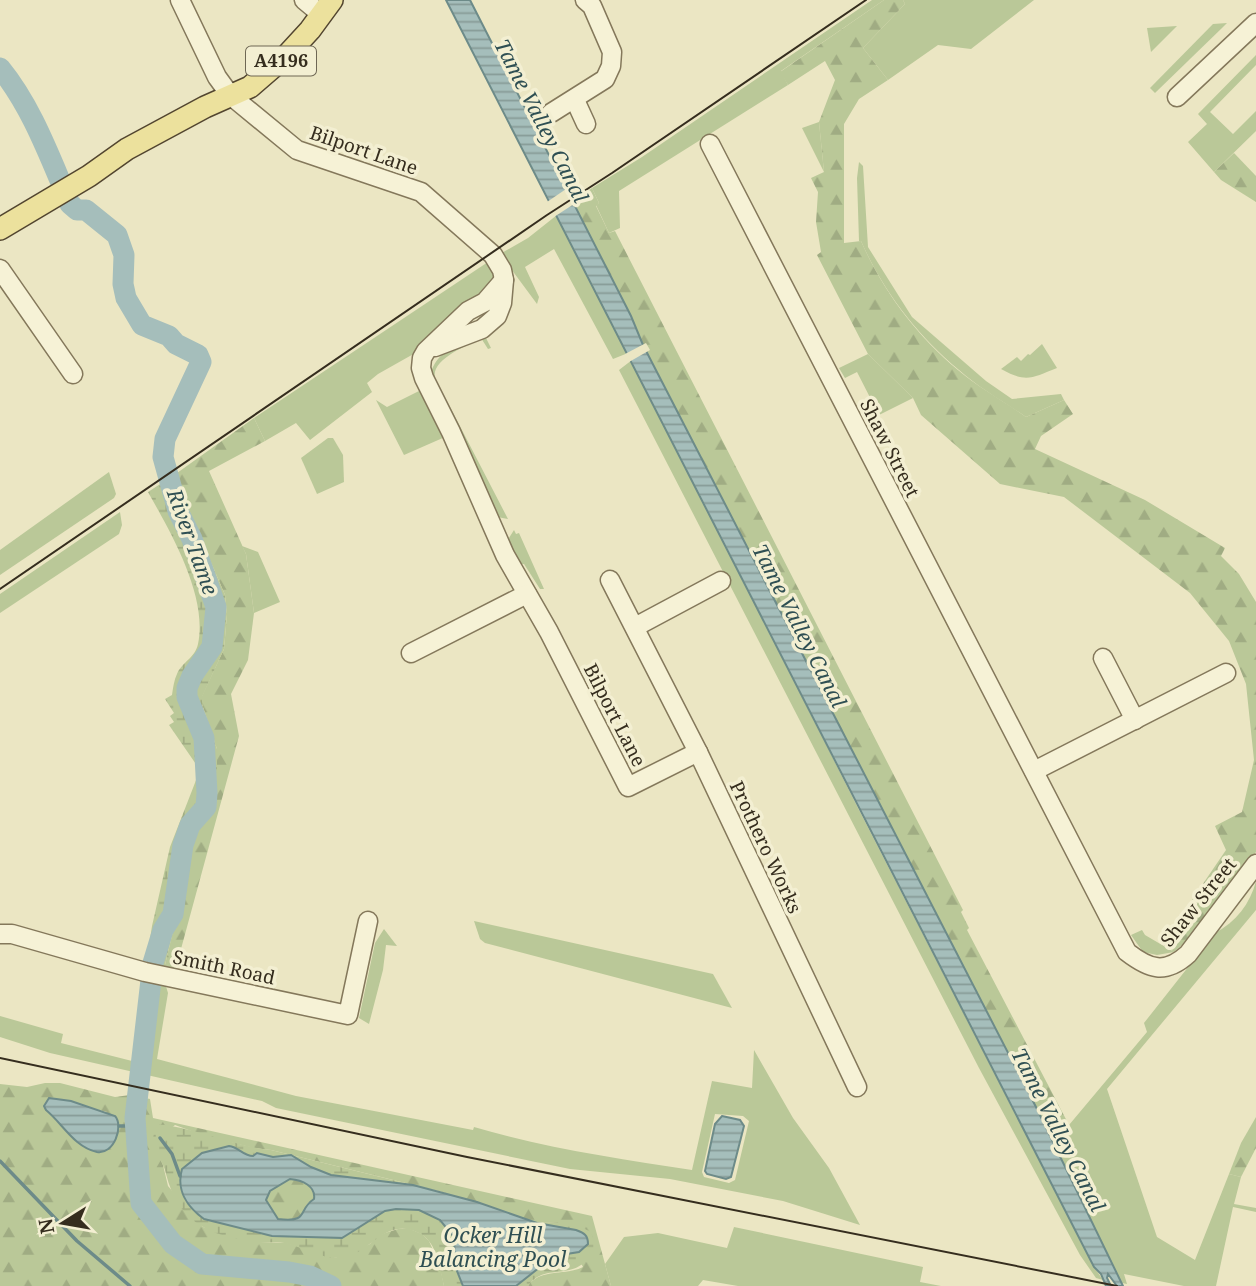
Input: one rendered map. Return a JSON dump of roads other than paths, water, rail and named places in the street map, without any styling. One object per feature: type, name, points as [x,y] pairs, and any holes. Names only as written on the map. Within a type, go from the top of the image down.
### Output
[{"type":"main road","name":"A4196","points":[[0,227],[85,173],[230,95],[287,43],[319,5]]},
{"type":"main road","name":"A4196","points":[[0,219],[50,195]]},
{"type":"street","name":"Bilport Lane","points":[[180,0],[217,78],[230,95],[297,150],[421,192],[493,255],[502,270],[504,280],[502,303],[496,316],[482,329],[426,351],[421,368],[424,378],[452,432],[505,555],[549,632],[628,787],[698,752]]},
{"type":"street","points":[[551,113],[606,79],[618,51],[592,6],[585,0]]},
{"type":"street","points":[[1177,97],[1245,30],[1256,23]]},
{"type":"street","points":[[575,100],[586,124]]},
{"type":"street","name":"Shaw Street","points":[[710,144],[1127,952],[1153,968],[1178,963],[1188,954],[1256,864]]},
{"type":"street","points":[[0,269],[73,374]]},
{"type":"street","name":"Prothero Works","points":[[610,580],[698,752],[857,1087]]},
{"type":"street","points":[[635,626],[721,581]]},
{"type":"street","points":[[411,653],[527,594]]},
{"type":"street","points":[[1103,658],[1135,720]]},
{"type":"street","points":[[1034,771],[1226,673]]},
{"type":"street","name":"Smith Road","points":[[0,934],[12,934],[166,977],[348,1015],[368,921]]},
{"type":"water","points":[[446,0],[470,0],[631,316],[643,345],[1036,1107],[1123,1286],[1117,1286],[1108,1274],[1111,1286],[1106,1286],[1101,1274],[1094,1267]]},
{"type":"water","points":[[49,1098],[71,1101],[115,1116],[118,1133],[113,1145],[103,1152],[97,1152],[82,1145],[46,1110],[44,1106]]},
{"type":"water","points":[[722,1116],[740,1120],[744,1126],[731,1177],[726,1179],[705,1171],[715,1124]]},
{"type":"water","name":"Ocker Hill Balancing Pool","points":[[229,1146],[250,1156],[257,1153],[273,1157],[291,1155],[331,1175],[413,1185],[477,1202],[537,1223],[576,1230],[585,1235],[588,1244],[579,1252],[554,1256],[516,1286],[463,1286],[455,1266],[454,1237],[440,1220],[419,1210],[385,1211],[342,1238],[272,1236],[204,1219],[184,1197],[181,1184],[182,1169],[202,1153]],"holes":[[[290,1179],[310,1187],[314,1199],[299,1217],[278,1219],[266,1200],[270,1191]]]},
{"type":"waterway","name":"River Tame","points":[[0,68],[31,116],[70,204],[77,210],[86,210],[117,235],[124,255],[123,284],[126,298],[142,325],[169,336],[176,344],[198,355],[201,362],[165,439],[163,457],[178,511],[192,539],[216,607],[212,647],[187,688],[187,697],[204,738],[207,793],[206,807],[190,825],[183,845],[173,914],[163,930],[153,963],[135,1118],[141,1203],[173,1244],[202,1264],[289,1272],[310,1276],[331,1286]]},
{"type":"waterway","name":"River Tame","points":[[137,1065],[143,1066]]},
{"type":"waterway","points":[[119,1126],[135,1126]]},
{"type":"waterway","name":"River Tame","points":[[136,1137],[144,1137]]},
{"type":"waterway","points":[[160,1138],[172,1154],[180,1176]]},
{"type":"waterway","points":[[0,1161],[77,1241],[130,1286]]},
{"type":"tram line","points":[[0,589],[866,0]]},
{"type":"tram line","points":[[0,1058],[467,1157],[1117,1286]]},
{"type":"water label","name":"Tame Valley Canal","points":[[541,121]]},
{"type":"water label","name":"Tame Valley Canal","points":[[799,626]]},
{"type":"water label","name":"Tame Valley Canal","points":[[1058,1130]]}]
